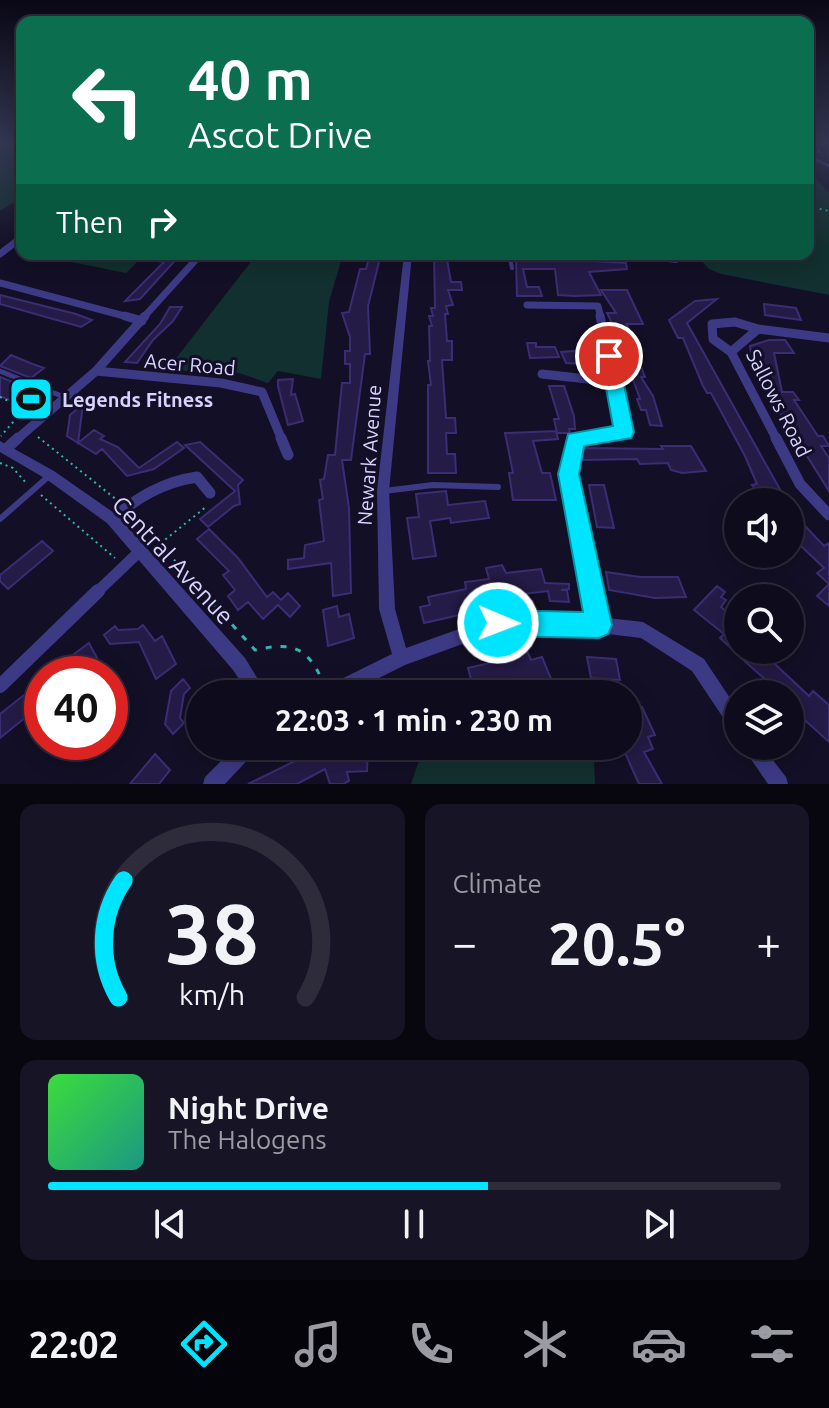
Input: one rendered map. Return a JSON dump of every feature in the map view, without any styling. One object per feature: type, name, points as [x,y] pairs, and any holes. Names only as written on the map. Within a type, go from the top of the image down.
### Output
[{"type":"street","points":[[0,254],[16,242]]},
{"type":"street","points":[[2,449],[28,432],[96,371],[196,260]]},
{"type":"street","name":"Newark Avenue","points":[[401,658],[387,609],[383,491],[407,260]]},
{"type":"street","points":[[0,283],[142,321]]},
{"type":"street","points":[[527,305],[598,306],[624,432],[575,440],[568,474],[599,625]]},
{"type":"street","points":[[731,352],[713,339],[712,324],[721,321],[742,323],[758,329]]},
{"type":"street","name":"Sallows Road","points":[[829,338],[758,329],[731,352],[800,484],[829,515]]},
{"type":"street","name":"Acer Road","points":[[96,371],[135,378],[233,383],[262,392],[288,455]]},
{"type":"street","points":[[542,374],[614,382]]},
{"type":"street","name":"Central Avenue","points":[[2,449],[50,475],[112,519],[250,680]]},
{"type":"street","points":[[112,519],[126,506],[167,481],[197,477],[210,493]]},
{"type":"street","points":[[0,686],[123,565],[143,553]]},
{"type":"street","points":[[356,680],[401,658],[498,623],[599,625],[643,630],[698,665],[724,704]]},
{"type":"street","points":[[212,784],[235,760]]},
{"type":"street","points":[[761,760],[779,784]]},
{"type":"lane","points":[[510,260],[512,268]]},
{"type":"lane","points":[[668,260],[676,261]]},
{"type":"lane","points":[[0,371],[64,397]]},
{"type":"lane","points":[[0,519],[50,475]]},
{"type":"lane","points":[[383,491],[433,485],[498,487]]},
{"type":"path","points":[[0,397],[17,405],[2,449],[13,468],[32,490],[64,511],[123,565]]},
{"type":"path","points":[[28,432],[126,506],[255,650],[276,645],[305,650],[317,665],[323,680]]},
{"type":"path","points":[[143,553],[162,543],[214,499],[210,493]]},
{"type":"green space","points":[[0,180],[16,180],[16,201],[0,211]]},
{"type":"green space","points":[[814,180],[829,192],[829,295],[709,269],[701,260],[814,260]]},
{"type":"green space","points":[[62,260],[139,260],[126,273]]},
{"type":"green space","points":[[252,260],[341,260],[329,302],[321,379],[278,371],[268,383],[239,373],[167,370]]},
{"type":"green space","points":[[419,760],[594,760],[595,784],[411,784]]},
{"type":"building","points":[[150,260],[176,260],[140,299],[125,301],[164,262]]},
{"type":"building","points":[[368,260],[380,260],[368,306],[370,354],[365,354],[351,460],[342,460],[349,508],[351,593],[333,596],[331,563],[288,569],[288,560],[304,558],[305,545],[324,541],[320,480],[324,479],[328,455],[335,455],[342,383],[350,383],[350,364],[345,364],[345,351],[350,351],[350,337],[342,313],[349,312],[360,269],[366,269]]},
{"type":"building","points":[[434,260],[447,260],[451,282],[461,282],[462,290],[448,290],[453,305],[446,306],[448,314],[445,314],[447,341],[452,341],[452,360],[442,360],[446,418],[455,418],[456,433],[446,433],[447,454],[455,454],[456,473],[428,473],[428,385],[431,385],[428,361],[429,326],[432,326],[429,316],[433,316],[431,308],[435,308]]},
{"type":"building","points":[[516,260],[626,263],[627,269],[589,272],[601,295],[558,295],[555,269],[523,269],[527,287],[539,287],[542,296],[517,296]]},
{"type":"building","points":[[601,290],[627,290],[643,324],[626,324],[637,344],[633,344],[645,377],[641,377],[653,396],[662,426],[650,425],[646,410],[641,410],[623,352],[626,352],[607,313],[616,313]]},
{"type":"building","points":[[0,295],[92,320],[81,327],[0,304]]},
{"type":"building","points":[[717,299],[687,323],[779,488],[754,488],[752,485],[757,484],[745,456],[711,393],[707,393],[703,386],[683,338],[678,338],[669,320],[695,301]]},
{"type":"building","points":[[764,304],[796,308],[801,320],[765,315]]},
{"type":"building","points":[[170,307],[182,307],[137,363],[125,362],[160,324]]},
{"type":"building","points":[[769,340],[785,340],[794,353],[774,353],[782,392],[793,392],[799,400],[794,400],[818,436],[823,436],[829,446],[821,446],[829,458],[829,491],[765,389],[758,361],[752,360],[750,346]]},
{"type":"building","points":[[527,343],[536,343],[536,347],[555,347],[559,357],[530,358]]},
{"type":"building","points":[[561,352],[592,352],[596,365],[566,363]]},
{"type":"building","points":[[11,355],[44,368],[31,378],[0,366]]},
{"type":"building","points":[[0,377],[44,395],[28,408],[0,396]]},
{"type":"building","points":[[293,379],[291,395],[295,394],[303,421],[288,425],[278,380]]},
{"type":"building","points":[[549,386],[564,386],[574,416],[575,429],[569,429],[570,433],[557,433],[554,419],[559,419]]},
{"type":"building","points":[[83,404],[78,443],[67,436],[70,415]]},
{"type":"building","points":[[94,430],[104,436],[100,439],[118,447],[139,468],[177,442],[184,448],[154,469],[127,476],[102,449],[96,454],[78,443]]},
{"type":"building","points":[[556,431],[558,439],[533,441],[542,473],[550,473],[556,500],[513,500],[509,473],[513,473],[505,433]]},
{"type":"building","points":[[200,442],[243,480],[238,485],[240,504],[208,527],[200,519],[235,491],[185,445]]},
{"type":"building","points":[[661,446],[691,446],[706,471],[682,473],[671,470],[668,463],[640,464],[637,459],[582,460],[581,455],[582,448],[663,449]]},
{"type":"building","points":[[589,485],[604,485],[614,528],[597,527]]},
{"type":"building","points":[[446,491],[448,505],[485,501],[489,518],[451,523],[450,518],[430,521],[436,556],[413,559],[407,518],[419,517],[416,494]]},
{"type":"building","points":[[804,525],[824,546],[829,543],[829,584],[817,573],[824,568],[804,549]]},
{"type":"building","points":[[209,529],[238,558],[267,597],[273,592],[281,600],[288,593],[300,606],[290,617],[278,605],[263,619],[248,602],[238,610],[228,596],[235,590],[223,575],[229,571],[197,539]]},
{"type":"building","points":[[42,541],[53,551],[8,589],[0,581],[0,575]]},
{"type":"building","points":[[502,565],[506,573],[541,569],[545,583],[569,584],[569,589],[561,590],[567,590],[569,602],[550,601],[548,591],[514,595],[462,606],[464,614],[424,623],[420,607],[430,605],[428,597],[466,589],[465,582],[489,579],[486,568]]},
{"type":"building","points":[[606,572],[640,577],[678,577],[686,597],[655,598],[609,590]]},
{"type":"building","points":[[829,584],[829,606],[817,596]]},
{"type":"building","points":[[717,586],[724,591],[721,607],[724,609],[724,634],[694,610]]},
{"type":"building","points":[[337,606],[339,617],[349,614],[354,638],[328,646],[323,610]]},
{"type":"building","points":[[143,625],[155,641],[162,636],[176,664],[156,679],[139,642],[110,644],[104,635],[115,626],[118,630],[138,629]]},
{"type":"building","points":[[501,642],[506,656],[527,651],[531,660],[542,657],[552,680],[471,680],[468,668],[494,662],[489,645]]},
{"type":"building","points":[[89,643],[96,656],[71,656]]},
{"type":"building","points":[[587,657],[616,659],[620,680],[591,678]]},
{"type":"building","points":[[748,664],[775,664],[792,680],[766,680]]},
{"type":"building","points":[[183,679],[186,683],[180,718],[184,723],[173,734],[165,724],[171,691]]},
{"type":"building","points":[[804,691],[809,696],[813,691],[829,705],[829,742],[804,719]]},
{"type":"building","points":[[24,695],[24,719],[0,738],[0,714]]},
{"type":"building","points":[[642,707],[655,735],[648,737],[653,749],[644,752],[662,784],[639,784],[628,760],[642,760]]},
{"type":"building","points":[[155,754],[170,770],[159,784],[130,784]]},
{"type":"building","points":[[297,760],[367,760],[367,771],[347,772],[349,781],[343,784],[330,784],[325,769],[297,784],[248,784]]},
{"type":"place","name":"Legends Fitness","points":[[31,399]]},
{"type":"route","points":[[498,623],[599,625],[568,474],[575,440],[624,432],[609,356]]}]
